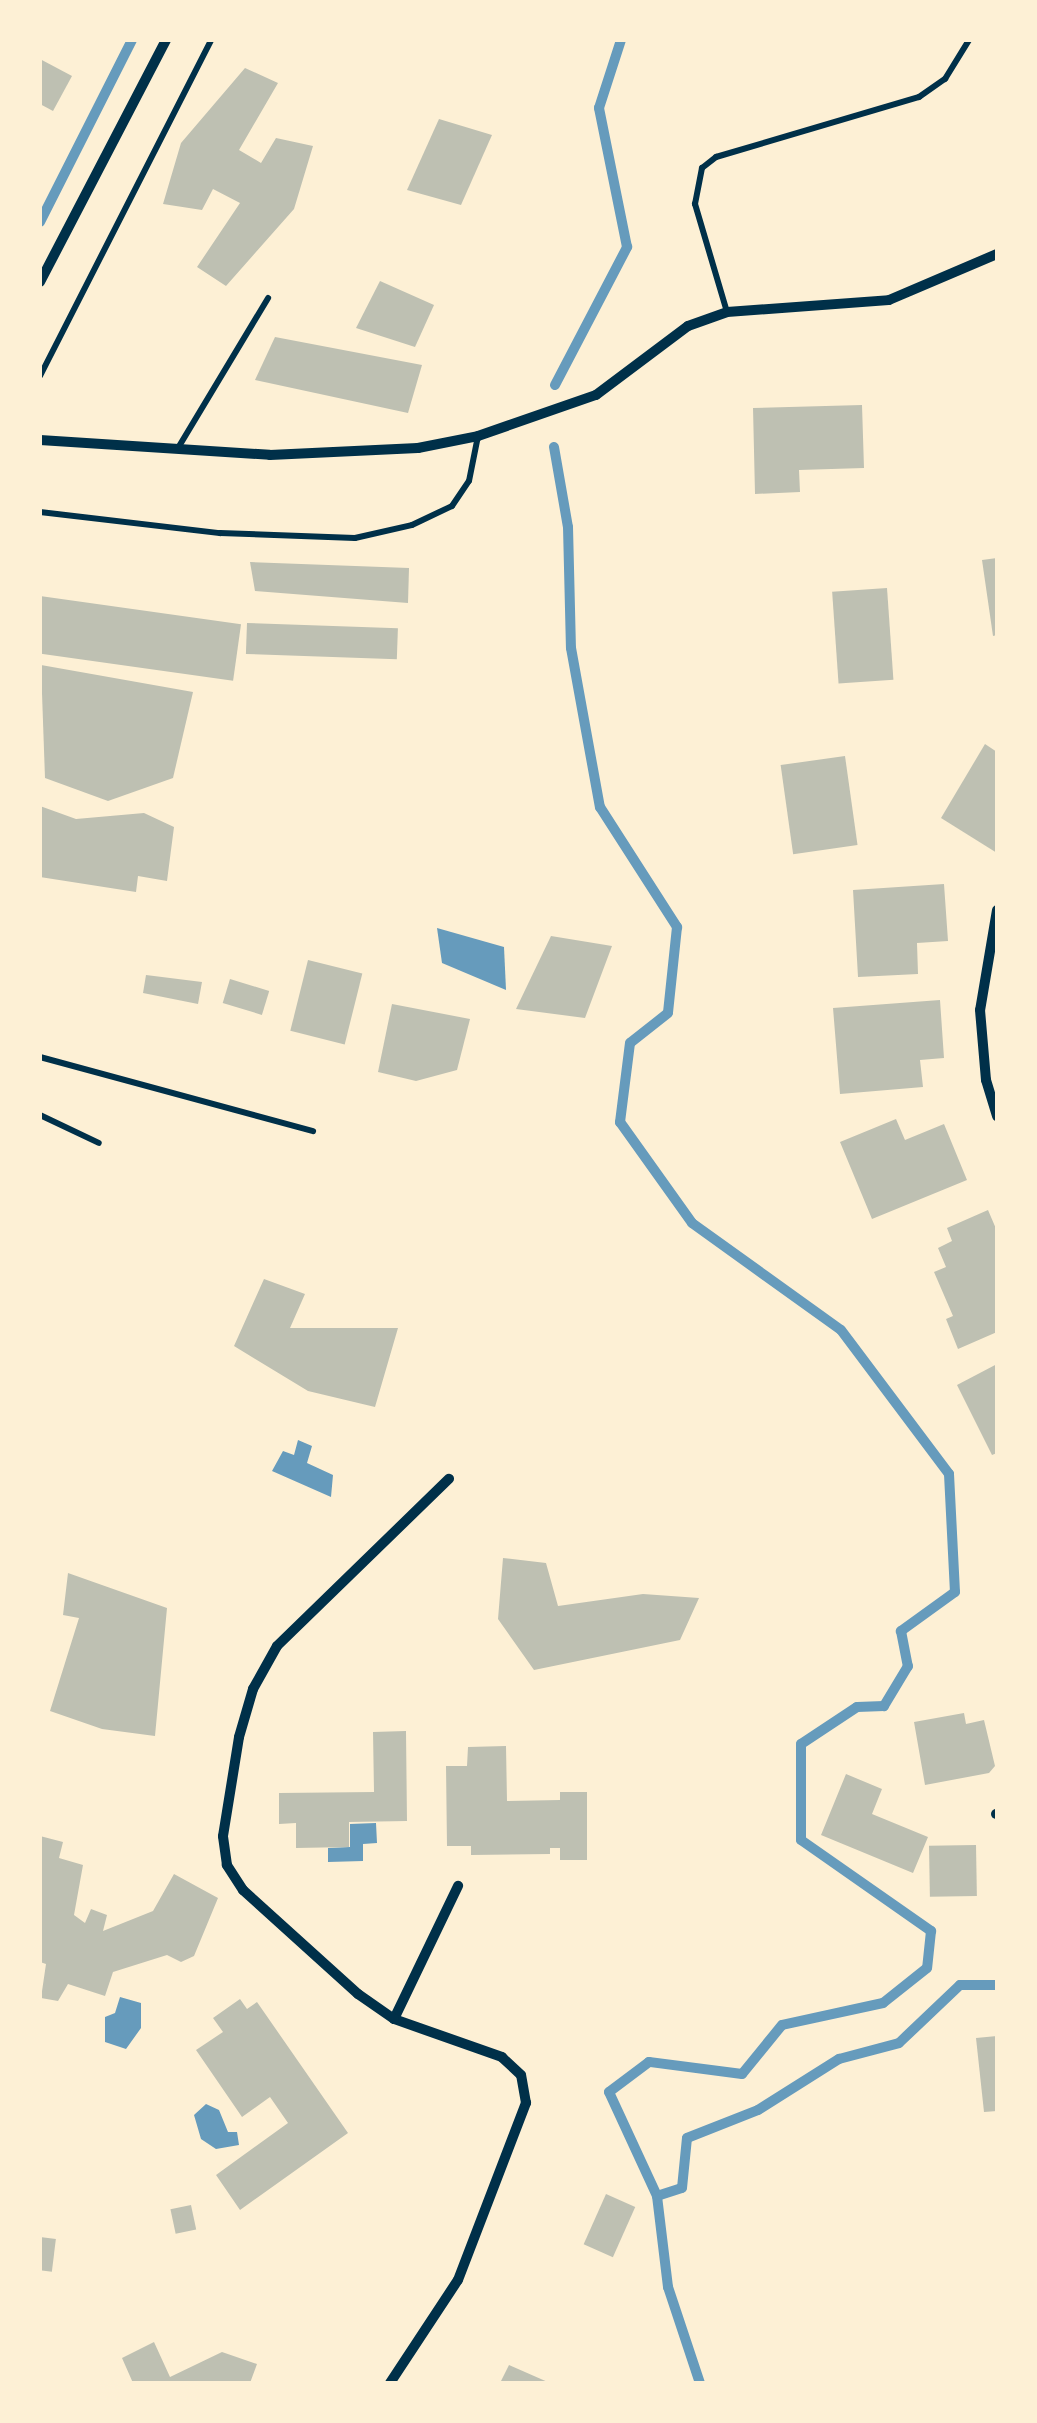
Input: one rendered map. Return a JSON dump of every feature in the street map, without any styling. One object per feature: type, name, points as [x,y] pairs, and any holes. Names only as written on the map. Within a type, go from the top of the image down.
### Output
[{"type":"street","points":[[40,282],[166,40]]},
{"type":"street","points":[[40,440],[175,453],[361,453],[478,436],[596,395],[688,326],[727,312],[889,300],[997,254]]},
{"type":"street","points":[[997,910],[980,1010],[986,1080],[997,1116]]},
{"type":"street","points":[[390,2383],[458,2280],[526,2103],[521,2075],[502,2057],[394,2019],[243,1890],[228,1865],[223,1836],[239,1737],[254,1688],[276,1646],[449,1479]]},
{"type":"street","points":[[394,2019],[458,1886]]},
{"type":"lane","points":[[40,376],[211,40]]},
{"type":"lane","points":[[727,312],[695,204],[702,168],[716,157],[919,96],[945,79],[969,40]]},
{"type":"lane","points":[[175,453],[268,298]]},
{"type":"lane","points":[[40,512],[220,533],[355,538],[412,525],[452,506],[469,481],[478,436]]},
{"type":"lane","points":[[40,1057],[313,1131]]},
{"type":"lane","points":[[40,1116],[99,1143]]},
{"type":"water","points":[[437,928],[504,947],[506,990],[442,963]]},
{"type":"water","points":[[298,1440],[312,1446],[307,1463],[333,1475],[331,1497],[272,1471],[283,1451],[294,1455]]},
{"type":"water","points":[[376,1823],[377,1843],[363,1844],[363,1861],[328,1862],[328,1848],[350,1847],[350,1824]]},
{"type":"water","points":[[120,1997],[141,2003],[141,2028],[126,2049],[105,2042],[105,2017],[115,2013]]},
{"type":"water","points":[[206,2104],[219,2110],[228,2132],[237,2132],[239,2145],[216,2149],[201,2139],[194,2115]]},
{"type":"building","points":[[40,59],[72,76],[53,111],[40,104]]},
{"type":"building","points":[[245,68],[278,83],[239,150],[261,163],[276,138],[313,146],[294,209],[226,286],[197,267],[240,203],[213,189],[202,210],[163,204],[181,143]]},
{"type":"building","points":[[439,119],[492,135],[461,205],[407,190]]},
{"type":"building","points":[[380,281],[434,305],[415,347],[356,328]]},
{"type":"building","points":[[275,337],[422,365],[408,413],[255,380]]},
{"type":"building","points":[[862,405],[864,468],[799,470],[800,492],[755,494],[753,408]]},
{"type":"building","points":[[997,558],[997,635],[993,636],[982,560]]},
{"type":"building","points":[[250,562],[409,568],[408,603],[255,591]]},
{"type":"building","points":[[887,588],[893,680],[839,684],[832,592]]},
{"type":"building","points":[[40,596],[241,624],[233,681],[40,654]]},
{"type":"building","points":[[247,623],[398,628],[397,659],[246,654]]},
{"type":"building","points":[[41,665],[193,692],[173,778],[108,801],[45,778]]},
{"type":"building","points":[[985,744],[997,752],[997,853],[941,818]]},
{"type":"building","points":[[845,756],[858,845],[793,854],[781,765]]},
{"type":"building","points":[[40,806],[76,819],[144,813],[174,827],[167,881],[138,876],[136,892],[40,877]]},
{"type":"building","points":[[944,884],[948,941],[917,943],[918,974],[858,977],[853,890]]},
{"type":"building","points":[[551,936],[612,946],[585,1018],[516,1009]]},
{"type":"building","points":[[308,960],[362,974],[345,1044],[290,1031]]},
{"type":"building","points":[[146,975],[202,982],[198,1004],[143,993]]},
{"type":"building","points":[[230,979],[269,991],[262,1015],[223,1003]]},
{"type":"building","points":[[940,1000],[944,1058],[920,1060],[923,1087],[840,1094],[833,1008]]},
{"type":"building","points":[[392,1004],[470,1019],[457,1070],[416,1081],[378,1072]]},
{"type":"building","points":[[896,1119],[905,1140],[944,1124],[967,1180],[872,1219],[840,1142]]},
{"type":"building","points":[[988,1210],[997,1231],[997,1332],[958,1349],[946,1319],[953,1316],[934,1272],[946,1267],[938,1248],[952,1241],[947,1228]]},
{"type":"building","points":[[264,1279],[305,1294],[290,1328],[398,1328],[375,1407],[308,1391],[234,1346]]},
{"type":"building","points":[[997,1364],[997,1453],[992,1455],[957,1385]]},
{"type":"building","points":[[503,1558],[546,1563],[558,1606],[643,1594],[699,1598],[680,1640],[534,1670],[498,1619]]},
{"type":"building","points":[[68,1573],[167,1608],[155,1736],[102,1729],[50,1711],[79,1618],[63,1615]]},
{"type":"building","points":[[964,1713],[966,1724],[984,1720],[995,1766],[989,1773],[925,1785],[914,1722]]},
{"type":"building","points":[[406,1731],[407,1821],[349,1822],[349,1847],[296,1848],[296,1823],[279,1824],[279,1793],[374,1792],[373,1732]]},
{"type":"building","points":[[506,1746],[507,1801],[560,1800],[560,1792],[587,1792],[587,1860],[560,1860],[560,1848],[550,1848],[550,1854],[471,1855],[471,1846],[447,1846],[446,1766],[467,1766],[468,1747]]},
{"type":"building","points":[[846,1774],[882,1789],[872,1814],[928,1837],[913,1873],[821,1835]]},
{"type":"building","points":[[40,1836],[63,1842],[59,1858],[83,1865],[74,1915],[85,1923],[91,1909],[107,1915],[103,1931],[153,1911],[174,1874],[218,1898],[194,1956],[181,1962],[167,1955],[113,1972],[105,1996],[68,1984],[58,2001],[41,1998],[46,1964],[40,1962]]},
{"type":"building","points":[[976,1845],[977,1896],[930,1897],[929,1846]]},
{"type":"building","points":[[240,1999],[247,2009],[257,2002],[348,2133],[240,2210],[216,2175],[288,2123],[270,2097],[242,2117],[196,2050],[223,2032],[213,2018]]},
{"type":"building","points":[[997,2036],[997,2111],[984,2112],[976,2038]]},
{"type":"building","points":[[606,2194],[635,2207],[613,2257],[584,2244]]},
{"type":"building","points":[[191,2205],[196,2229],[176,2234],[170,2209]]},
{"type":"building","points":[[40,2237],[56,2239],[52,2272],[40,2270]]},
{"type":"building","points":[[154,2342],[170,2377],[222,2352],[257,2364],[250,2383],[133,2383],[122,2358]]},
{"type":"building","points":[[509,2365],[550,2383],[500,2383]]},
{"type":"waterway","points":[[40,222],[132,40]]},
{"type":"waterway","points":[[555,385],[627,247],[599,108],[621,40]]},
{"type":"waterway","points":[[554,447],[568,527],[571,648],[600,807],[677,927],[668,1013],[630,1043],[620,1122],[692,1223],[841,1330],[949,1474],[955,1592],[901,1631],[908,1666],[884,1706],[857,1707],[801,1744],[801,1840],[931,1931],[927,1968],[883,2003],[782,2025],[742,2074],[649,2062],[609,2092],[657,2196],[668,2287],[700,2383]]},
{"type":"waterway","points":[[657,2196],[682,2188],[687,2138],[758,2110],[839,2059],[899,2043],[960,1985],[997,1985]]}]
